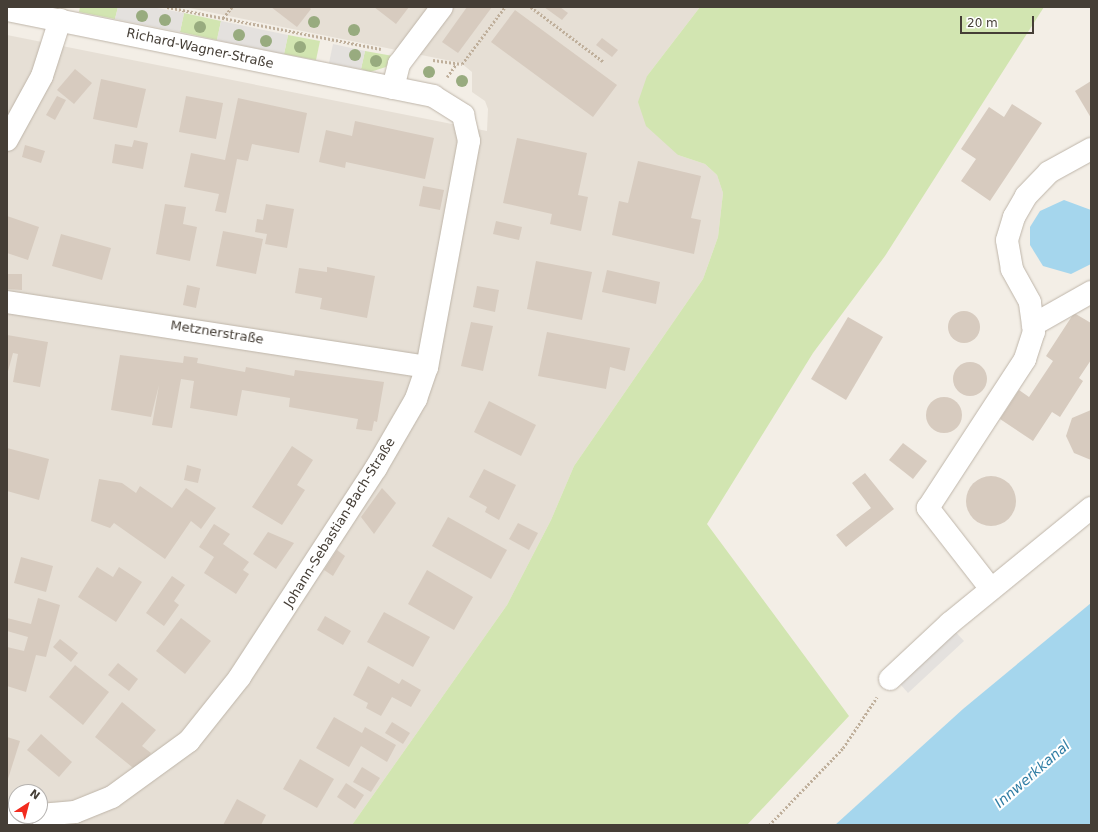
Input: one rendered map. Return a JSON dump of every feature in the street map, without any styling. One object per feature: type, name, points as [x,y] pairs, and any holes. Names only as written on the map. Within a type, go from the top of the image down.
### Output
[{"type":"street","points":[[393,88],[399,64],[442,7]]},
{"type":"street","name":"Richard-Wagner-Straße","points":[[7,10],[433,96],[463,115]]},
{"type":"street","points":[[7,140],[42,76],[60,20]]},
{"type":"street","name":"Johann-Sebastian-Bach-Straße","points":[[48,814],[75,812],[112,797],[189,741],[240,677],[376,468],[416,399],[428,367],[470,141],[463,115]]},
{"type":"street","points":[[991,589],[928,508],[1025,359],[1033,325],[1030,302],[1012,269],[1007,240],[1014,217],[1026,196],[1049,172],[1091,149]]},
{"type":"street","points":[[1033,325],[1091,292]]},
{"type":"street","name":"Metznerstraße","points":[[7,302],[428,367]]},
{"type":"street","points":[[890,679],[991,589],[1091,508]]},
{"type":"path","points":[[167,7],[406,55],[462,64],[505,7]]},
{"type":"path","points":[[223,18],[232,7]]},
{"type":"path","points":[[532,7],[604,62]]},
{"type":"path","points":[[769,825],[843,748],[890,679]]},
{"type":"shaded area","points":[[118,7],[152,7],[184,13],[180,32],[115,19]]},
{"type":"shaded area","points":[[184,7],[700,7],[647,76],[678,155],[705,164],[717,175],[723,193],[718,237],[703,279],[574,466],[551,520],[507,605],[352,825],[7,825],[7,35],[487,131],[488,109],[485,101],[472,92],[472,72],[461,63]]},
{"type":"shaded area","points":[[221,21],[288,35],[284,54],[217,40]]},
{"type":"shaded area","points":[[333,44],[365,51],[361,69],[329,63]]},
{"type":"shaded area","points":[[950,626],[964,641],[908,693],[894,677]]},
{"type":"green space","points":[[80,7],[118,7],[115,19],[79,12]]},
{"type":"green space","points":[[700,7],[1044,7],[885,256],[813,353],[707,524],[849,716],[747,825],[352,825],[507,605],[551,520],[574,466],[703,279],[718,237],[723,193],[717,175],[705,164],[678,155],[646,126],[638,102],[647,76]]},
{"type":"green space","points":[[184,13],[221,21],[217,40],[180,32]]},
{"type":"green space","points":[[288,35],[320,41],[316,60],[284,54]]},
{"type":"green space","points":[[365,51],[393,56],[386,67],[370,72],[361,69]]},
{"type":"water","points":[[1064,200],[1091,210],[1091,264],[1071,274],[1043,266],[1030,245],[1030,227],[1040,211]]},
{"type":"water","name":"Innwerkkanal","points":[[1091,603],[1091,825],[835,825],[963,709]]},
{"type":"building","points":[[271,7],[309,7],[311,9],[297,27]]},
{"type":"building","points":[[374,7],[409,7],[396,24]]},
{"type":"building","points":[[467,7],[492,7],[458,53],[442,42]]},
{"type":"building","points":[[544,7],[560,7],[568,13],[562,20]]},
{"type":"building","points":[[515,10],[617,85],[593,117],[491,42]]},
{"type":"building","points":[[602,38],[618,50],[612,57],[596,45]]},
{"type":"building","points":[[75,69],[92,83],[74,104],[57,90]]},
{"type":"building","points":[[101,79],[146,89],[137,128],[93,119]]},
{"type":"building","points":[[1091,81],[1091,118],[1075,91]]},
{"type":"building","points":[[57,96],[66,100],[55,120],[46,115]]},
{"type":"building","points":[[186,96],[223,103],[216,139],[179,132]]},
{"type":"building","points":[[238,98],[307,113],[299,153],[252,144],[248,161],[237,159],[226,213],[215,211],[219,194],[184,187],[191,153],[225,160]]},
{"type":"building","points":[[1012,104],[1042,123],[990,201],[961,181],[976,159],[961,149],[989,107],[1004,117]]},
{"type":"building","points":[[355,121],[434,138],[425,179],[346,162],[345,168],[319,162],[326,130],[352,136]]},
{"type":"building","points":[[517,138],[587,153],[578,195],[588,197],[581,231],[550,224],[552,214],[503,203]]},
{"type":"building","points":[[134,140],[148,143],[143,169],[112,163],[115,144],[132,147]]},
{"type":"building","points":[[25,145],[45,151],[41,163],[22,157]]},
{"type":"building","points":[[638,161],[701,176],[691,218],[701,220],[694,254],[612,235],[619,201],[628,203]]},
{"type":"building","points":[[423,186],[444,190],[440,210],[419,206]]},
{"type":"building","points":[[165,204],[186,207],[183,224],[197,227],[190,261],[156,254]]},
{"type":"building","points":[[266,204],[294,209],[287,248],[265,244],[267,234],[255,232],[257,219],[263,220]]},
{"type":"building","points":[[7,216],[39,227],[28,260],[7,253]]},
{"type":"building","points":[[496,221],[522,227],[519,240],[493,234]]},
{"type":"building","points":[[223,231],[263,239],[256,274],[216,266]]},
{"type":"building","points":[[61,234],[111,248],[102,280],[52,266]]},
{"type":"building","points":[[536,261],[592,272],[582,320],[527,309]]},
{"type":"building","points":[[327,267],[375,276],[367,318],[320,309],[322,298],[295,293],[299,268],[327,272]]},
{"type":"building","points":[[607,270],[660,282],[656,304],[602,292]]},
{"type":"building","points":[[7,274],[22,274],[22,290],[7,289]]},
{"type":"building","points":[[187,285],[200,288],[196,308],[183,305]]},
{"type":"building","points":[[477,286],[499,290],[495,312],[473,307]]},
{"type":"building","points":[[961,311],[967,311],[977,318],[980,327],[979,333],[973,340],[967,343],[961,343],[951,336],[948,330],[948,324],[955,314]]},
{"type":"building","points":[[1074,313],[1091,323],[1091,360],[1079,378],[1083,381],[1060,417],[1052,412],[1033,441],[1000,419],[1019,390],[1029,397],[1053,361],[1046,356]]},
{"type":"building","points":[[848,317],[883,337],[846,400],[811,379]]},
{"type":"building","points":[[471,322],[493,326],[483,371],[461,366]]},
{"type":"building","points":[[547,332],[630,348],[625,371],[610,367],[606,389],[538,376]]},
{"type":"building","points":[[7,335],[48,342],[40,387],[13,382],[18,354],[13,353],[7,375]]},
{"type":"building","points":[[120,355],[183,363],[184,356],[198,358],[197,363],[245,372],[246,367],[294,376],[295,370],[384,382],[377,422],[374,421],[372,431],[356,429],[358,419],[289,407],[290,398],[242,390],[237,416],[190,408],[194,381],[181,379],[172,428],[152,425],[159,385],[151,417],[111,410]]},
{"type":"building","points":[[970,362],[982,367],[987,379],[982,391],[970,396],[958,391],[953,379],[958,367]]},
{"type":"building","points":[[948,397],[957,402],[961,408],[961,422],[957,428],[948,433],[940,433],[931,428],[927,422],[926,411],[931,402],[937,398]]},
{"type":"building","points":[[489,401],[536,425],[521,456],[474,432]]},
{"type":"building","points":[[1091,410],[1091,460],[1074,453],[1066,436],[1072,418]]},
{"type":"building","points":[[903,443],[927,461],[913,479],[889,460]]},
{"type":"building","points":[[292,446],[313,460],[297,485],[305,490],[282,525],[252,507]]},
{"type":"building","points":[[7,448],[49,459],[39,500],[7,491]]},
{"type":"building","points":[[187,465],[201,469],[198,483],[184,480]]},
{"type":"building","points":[[484,469],[516,485],[499,520],[485,512],[487,507],[469,497]]},
{"type":"building","points":[[865,473],[894,509],[846,547],[836,535],[871,508],[852,483]]},
{"type":"building","points":[[991,476],[1000,478],[1011,487],[1016,501],[1014,510],[1005,521],[991,526],[982,524],[971,515],[966,501],[968,492],[977,481]]},
{"type":"building","points":[[99,479],[122,483],[136,493],[140,486],[172,508],[186,488],[216,508],[201,529],[191,521],[165,559],[114,523],[110,528],[91,521]]},
{"type":"building","points":[[382,488],[396,503],[374,534],[361,517]]},
{"type":"building","points":[[448,517],[507,550],[491,579],[432,546]]},
{"type":"building","points":[[518,523],[538,533],[529,550],[509,539]]},
{"type":"building","points":[[214,524],[230,534],[223,544],[249,562],[243,570],[249,574],[236,594],[204,573],[214,557],[199,547]]},
{"type":"building","points":[[268,532],[294,543],[276,569],[253,554]]},
{"type":"building","points":[[337,550],[345,556],[333,576],[324,570]]},
{"type":"building","points":[[21,557],[53,566],[46,592],[14,583]]},
{"type":"building","points":[[97,567],[113,577],[119,567],[142,582],[116,622],[78,597]]},
{"type":"building","points":[[427,570],[473,597],[454,630],[408,604]]},
{"type":"building","points":[[172,576],[185,585],[174,601],[179,605],[164,626],[146,613]]},
{"type":"building","points":[[38,598],[60,605],[46,657],[36,655],[26,692],[7,686],[7,647],[24,651],[28,637],[7,631],[7,618],[31,624]]},
{"type":"building","points":[[384,612],[430,637],[413,667],[367,642]]},
{"type":"building","points":[[325,616],[351,631],[343,645],[317,630]]},
{"type":"building","points":[[181,618],[211,641],[185,674],[156,651]]},
{"type":"building","points":[[60,639],[78,653],[71,662],[53,647]]},
{"type":"building","points":[[118,663],[138,679],[129,691],[108,675]]},
{"type":"building","points":[[75,665],[109,692],[83,725],[49,697]]},
{"type":"building","points":[[368,666],[399,684],[402,679],[421,690],[411,707],[392,697],[381,716],[366,708],[368,703],[353,695]]},
{"type":"building","points":[[122,702],[156,730],[142,746],[151,753],[137,771],[95,737]]},
{"type":"building","points":[[334,717],[362,733],[365,727],[396,745],[387,762],[361,746],[349,767],[316,748]]},
{"type":"building","points":[[392,722],[410,733],[403,744],[385,733]]},
{"type":"building","points":[[41,734],[72,762],[59,777],[27,750]]},
{"type":"building","points":[[7,737],[20,741],[7,782]]},
{"type":"building","points":[[300,759],[334,779],[317,808],[283,789]]},
{"type":"building","points":[[362,767],[380,778],[371,792],[353,782]]},
{"type":"building","points":[[346,783],[364,795],[355,809],[337,797]]},
{"type":"building","points":[[237,799],[266,815],[261,825],[223,825]]}]
